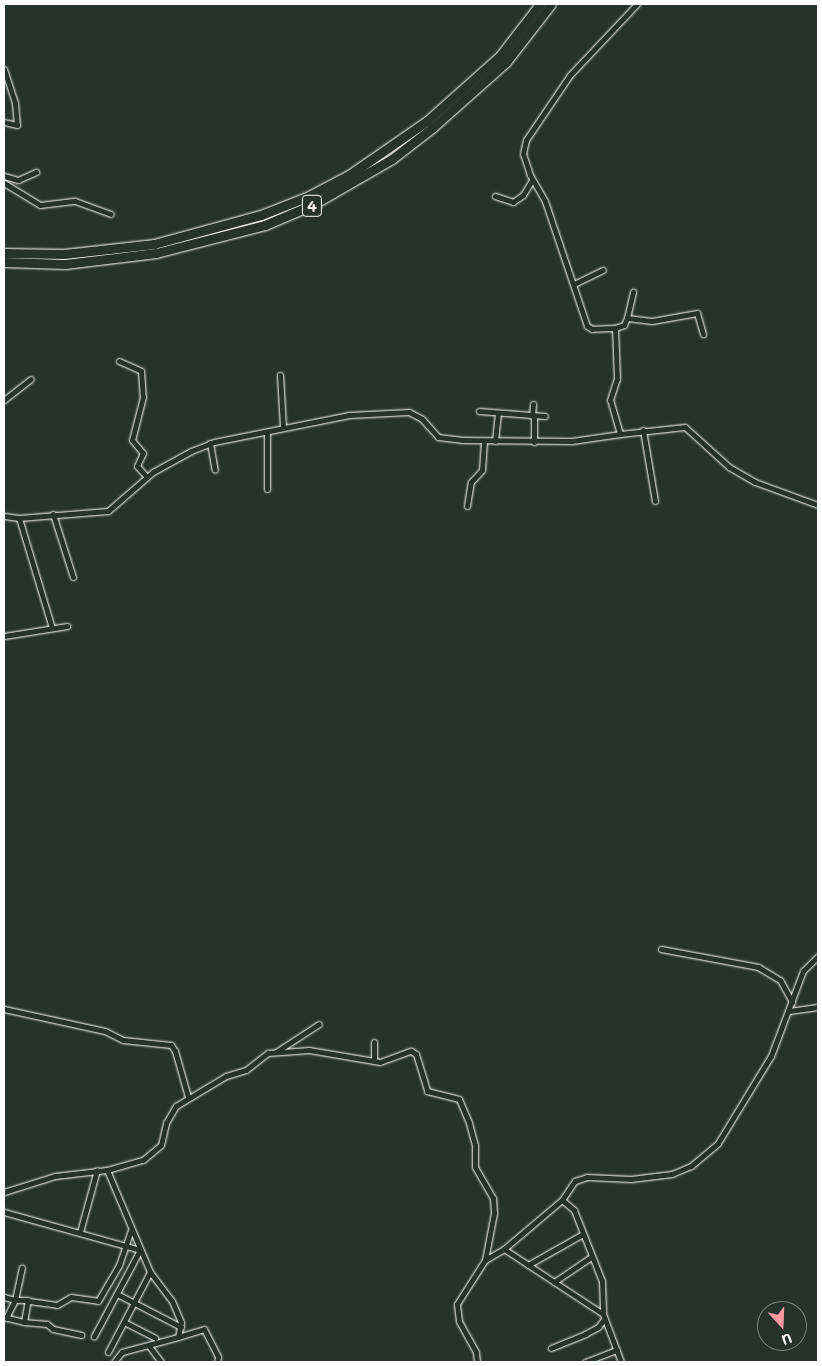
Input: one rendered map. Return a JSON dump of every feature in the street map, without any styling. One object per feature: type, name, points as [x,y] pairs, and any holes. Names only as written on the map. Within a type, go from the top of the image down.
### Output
[{"type":"highway","name":"4","points":[[4,253],[80,253],[154,244],[261,215],[309,196],[349,175],[427,121],[500,56],[540,4]]},
{"type":"highway","name":"4","points":[[4,262],[65,264],[156,253],[265,225],[312,206],[392,160],[432,128],[506,62],[551,4]]},
{"type":"street","points":[[633,292],[624,324],[615,328],[587,326],[545,201],[532,180],[523,154],[526,140],[570,74],[637,4]]},
{"type":"street","points":[[4,69],[15,103],[17,125],[4,122]]},
{"type":"street","points":[[4,176],[18,180],[36,172]]},
{"type":"street","points":[[495,196],[513,202],[523,195],[532,180]]},
{"type":"street","points":[[4,183],[40,205],[75,200],[111,214]]},
{"type":"street","points":[[574,284],[603,270]]},
{"type":"street","points":[[627,318],[652,322],[697,313],[703,334]]},
{"type":"street","points":[[615,328],[617,379],[610,400],[620,434]]},
{"type":"street","points":[[119,361],[141,371],[143,397],[132,440],[143,453],[137,466],[147,477]]},
{"type":"street","points":[[280,375],[283,427]]},
{"type":"street","points":[[4,400],[31,379]]},
{"type":"street","points":[[533,404],[534,442]]},
{"type":"street","points":[[4,516],[19,518],[108,511],[147,477],[172,460],[210,443],[349,414],[401,411],[417,415],[438,437],[484,441],[534,442],[685,427],[729,467],[755,482],[818,505]]},
{"type":"street","points":[[479,411],[544,416]]},
{"type":"street","points":[[495,441],[498,413]]},
{"type":"street","points":[[643,430],[655,501]]},
{"type":"street","points":[[267,432],[267,489]]},
{"type":"street","points":[[467,506],[471,482],[482,470],[484,441]]},
{"type":"street","points":[[210,443],[215,470]]},
{"type":"street","points":[[53,514],[73,577]]},
{"type":"street","points":[[19,518],[52,628]]},
{"type":"street","points":[[4,636],[67,626]]},
{"type":"street","points":[[661,949],[758,966],[780,980],[792,1002]]},
{"type":"street","points":[[485,1260],[504,1249],[562,1200],[569,1187],[581,1178],[660,1176],[691,1166],[718,1142],[744,1105],[771,1056],[804,971],[818,956]]},
{"type":"street","points":[[789,1011],[818,1007]]},
{"type":"street","points":[[4,1009],[105,1030],[123,1040],[171,1044],[176,1051],[188,1097]]},
{"type":"street","points":[[275,1052],[318,1024]]},
{"type":"street","points":[[374,1042],[374,1061]]},
{"type":"street","points":[[4,1192],[55,1176],[107,1170],[135,1163],[153,1154],[161,1145],[169,1114],[188,1097],[226,1076],[246,1070],[261,1056],[275,1052],[309,1050],[374,1061],[414,1052],[427,1091],[455,1097],[461,1103],[475,1145],[475,1167],[493,1198],[494,1213],[485,1260],[457,1304],[456,1310],[477,1362]]},
{"type":"street","points":[[80,1232],[97,1170]]},
{"type":"street","points":[[107,1170],[150,1272],[172,1301],[181,1327],[178,1337]]},
{"type":"street","points":[[562,1200],[574,1210],[581,1235],[602,1281],[604,1316],[621,1362]]},
{"type":"street","points":[[4,1212],[140,1250]]},
{"type":"street","points":[[4,1297],[57,1305],[71,1297],[98,1301],[119,1265],[131,1229]]},
{"type":"street","points":[[528,1265],[581,1235]]},
{"type":"street","points":[[504,1249],[604,1316]]},
{"type":"street","points":[[94,1336],[140,1250]]},
{"type":"street","points":[[554,1282],[591,1257]]},
{"type":"street","points":[[22,1268],[15,1300],[5,1317],[24,1322],[47,1324],[52,1329],[81,1335]]},
{"type":"street","points":[[108,1352],[150,1272]]},
{"type":"street","points":[[117,1294],[135,1301],[181,1327]]},
{"type":"street","points":[[24,1322],[29,1301]]},
{"type":"street","points":[[551,1348],[595,1329],[604,1316]]},
{"type":"street","points":[[124,1322],[155,1338]]},
{"type":"street","points":[[114,1362],[122,1352],[149,1346],[204,1329],[218,1357],[217,1362]]},
{"type":"street","points":[[149,1346],[161,1362]]},
{"type":"street","points":[[585,1362],[618,1350]]}]
